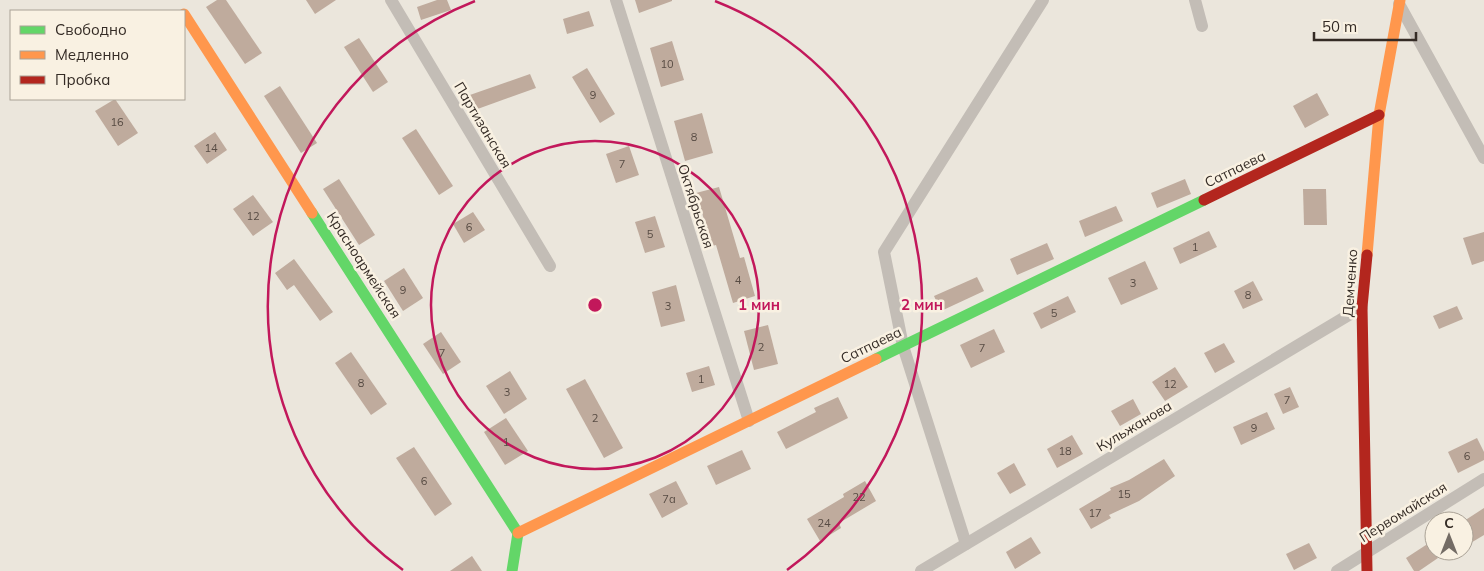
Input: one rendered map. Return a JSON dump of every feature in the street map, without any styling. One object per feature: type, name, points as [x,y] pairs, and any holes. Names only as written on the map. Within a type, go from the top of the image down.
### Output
[{"type":"street","name":"Партизанская","points":[[391,0],[550,266]]},
{"type":"street","name":"Октябрьская","points":[[616,0],[748,421]]},
{"type":"street","points":[[966,544],[903,346],[884,252],[1043,0]]},
{"type":"street","points":[[1194,0],[1202,26]]},
{"type":"street","points":[[1400,2],[1484,158]]},
{"type":"street","name":"Демченко","points":[[1367,571],[1362,307],[1379,115],[1400,2]]},
{"type":"street","name":"Красноармейская","points":[[185,15],[518,533]]},
{"type":"street","name":"Сатпаева","points":[[518,533],[1379,115]]},
{"type":"street","name":"Кульжанова","points":[[922,571],[1362,307]]},
{"type":"street","name":"Первомайская","points":[[1337,571],[1484,479]]},
{"type":"street","points":[[512,571],[518,533]]},
{"type":"building","points":[[217,0],[226,0],[262,53],[245,64],[206,7]]},
{"type":"building","points":[[306,0],[336,0],[315,14]]},
{"type":"building","points":[[437,0],[447,0],[451,10],[421,20],[417,7]]},
{"type":"building","points":[[635,0],[672,0],[672,1],[639,13]]},
{"type":"building","points":[[589,11],[594,26],[567,34],[563,19]]},
{"type":"building","points":[[359,38],[388,82],[373,92],[344,47]]},
{"type":"building","points":[[672,41],[684,80],[661,87],[650,48]]},
{"type":"building","points":[[587,68],[615,114],[600,123],[572,77]]},
{"type":"building","points":[[530,74],[536,88],[472,111],[467,96]]},
{"type":"building","points":[[280,86],[317,143],[301,153],[264,96]]},
{"type":"building","points":[[1317,93],[1329,115],[1305,128],[1293,106]]},
{"type":"building","points":[[116,100],[138,133],[118,146],[95,111]]},
{"type":"building","points":[[702,113],[713,153],[685,161],[674,121]]},
{"type":"building","points":[[416,129],[453,186],[439,195],[402,138]]},
{"type":"building","points":[[215,132],[227,150],[207,164],[194,146]]},
{"type":"building","points":[[629,146],[639,175],[616,183],[606,154]]},
{"type":"building","points":[[339,179],[375,235],[359,245],[323,189]]},
{"type":"building","points":[[1185,179],[1191,194],[1157,208],[1151,193]]},
{"type":"building","points":[[719,187],[740,258],[744,257],[755,296],[733,303],[716,245],[712,246],[696,193]]},
{"type":"building","points":[[1303,189],[1326,189],[1327,225],[1304,225]]},
{"type":"building","points":[[253,195],[273,222],[253,236],[233,209]]},
{"type":"building","points":[[1116,206],[1123,221],[1085,237],[1079,221]]},
{"type":"building","points":[[473,212],[485,230],[464,243],[453,224]]},
{"type":"building","points":[[655,216],[665,247],[645,253],[635,222]]},
{"type":"building","points":[[1209,231],[1217,247],[1180,264],[1173,248]]},
{"type":"building","points":[[1484,232],[1484,261],[1472,265],[1463,238]]},
{"type":"building","points":[[1047,243],[1054,259],[1017,275],[1010,259]]},
{"type":"building","points":[[294,259],[333,312],[320,321],[294,285],[287,290],[275,273]]},
{"type":"building","points":[[1145,261],[1158,289],[1121,305],[1108,278]]},
{"type":"building","points":[[404,268],[423,298],[403,311],[384,281]]},
{"type":"building","points":[[977,277],[984,291],[941,311],[934,296]]},
{"type":"building","points":[[1253,281],[1263,300],[1243,309],[1234,291]]},
{"type":"building","points":[[676,285],[685,321],[661,327],[652,292]]},
{"type":"building","points":[[1068,296],[1076,312],[1041,329],[1033,313]]},
{"type":"building","points":[[1457,306],[1463,319],[1439,329],[1433,316]]},
{"type":"building","points":[[768,325],[778,364],[754,370],[744,331]]},
{"type":"building","points":[[994,329],[1005,352],[971,368],[960,345]]},
{"type":"building","points":[[441,332],[461,362],[443,374],[423,344]]},
{"type":"building","points":[[1224,343],[1235,362],[1215,373],[1204,353]]},
{"type":"building","points":[[351,352],[387,404],[371,415],[335,363]]},
{"type":"building","points":[[709,366],[715,385],[692,392],[686,373]]},
{"type":"building","points":[[1175,367],[1188,387],[1165,401],[1152,382]]},
{"type":"building","points":[[510,371],[527,399],[504,414],[486,386]]},
{"type":"building","points":[[585,379],[623,448],[604,458],[566,389]]},
{"type":"building","points":[[1290,387],[1299,407],[1283,414],[1274,394]]},
{"type":"building","points":[[838,397],[848,418],[786,449],[777,432],[816,412],[814,408]]},
{"type":"building","points":[[1133,399],[1141,414],[1120,426],[1111,411]]},
{"type":"building","points":[[1267,412],[1275,429],[1241,445],[1233,427]]},
{"type":"building","points":[[506,418],[528,451],[505,465],[484,432]]},
{"type":"building","points":[[1072,435],[1083,454],[1057,468],[1047,449]]},
{"type":"building","points":[[1477,438],[1484,452],[1484,460],[1458,473],[1448,452]]},
{"type":"building","points":[[414,447],[452,504],[435,516],[396,458]]},
{"type":"building","points":[[742,450],[751,469],[716,485],[707,466]]},
{"type":"building","points":[[1164,459],[1175,476],[1139,501],[1109,515],[1111,518],[1091,529],[1079,509],[1111,490],[1110,488],[1129,480]]},
{"type":"building","points":[[1014,463],[1026,485],[1010,494],[997,473]]},
{"type":"building","points":[[676,481],[688,504],[662,518],[649,494]]},
{"type":"building","points":[[865,481],[876,501],[839,523],[841,528],[820,541],[807,519],[844,497],[843,494]]},
{"type":"building","points":[[1484,508],[1484,535],[1474,541],[1474,514]]},
{"type":"building","points":[[1031,537],[1041,553],[1015,569],[1006,552]]},
{"type":"building","points":[[1309,543],[1317,558],[1294,570],[1286,554]]},
{"type":"building","points":[[1424,546],[1424,561],[1434,561],[1419,571],[1414,571],[1406,558]]},
{"type":"building","points":[[472,556],[482,571],[450,571]]},
{"type":"traffic: fast","points":[[876,359],[1204,200]]},
{"type":"traffic: fast","points":[[312,213],[518,533]]},
{"type":"traffic: fast","points":[[512,571],[518,533]]},
{"type":"traffic: slow","points":[[1367,255],[1379,115],[1400,0]]},
{"type":"traffic: slow","points":[[185,16],[312,213]]},
{"type":"traffic: slow","points":[[518,533],[876,359]]},
{"type":"traffic: jam","points":[[1204,200],[1379,115]]},
{"type":"traffic: jam","points":[[1367,255],[1362,307],[1367,571]]}]
